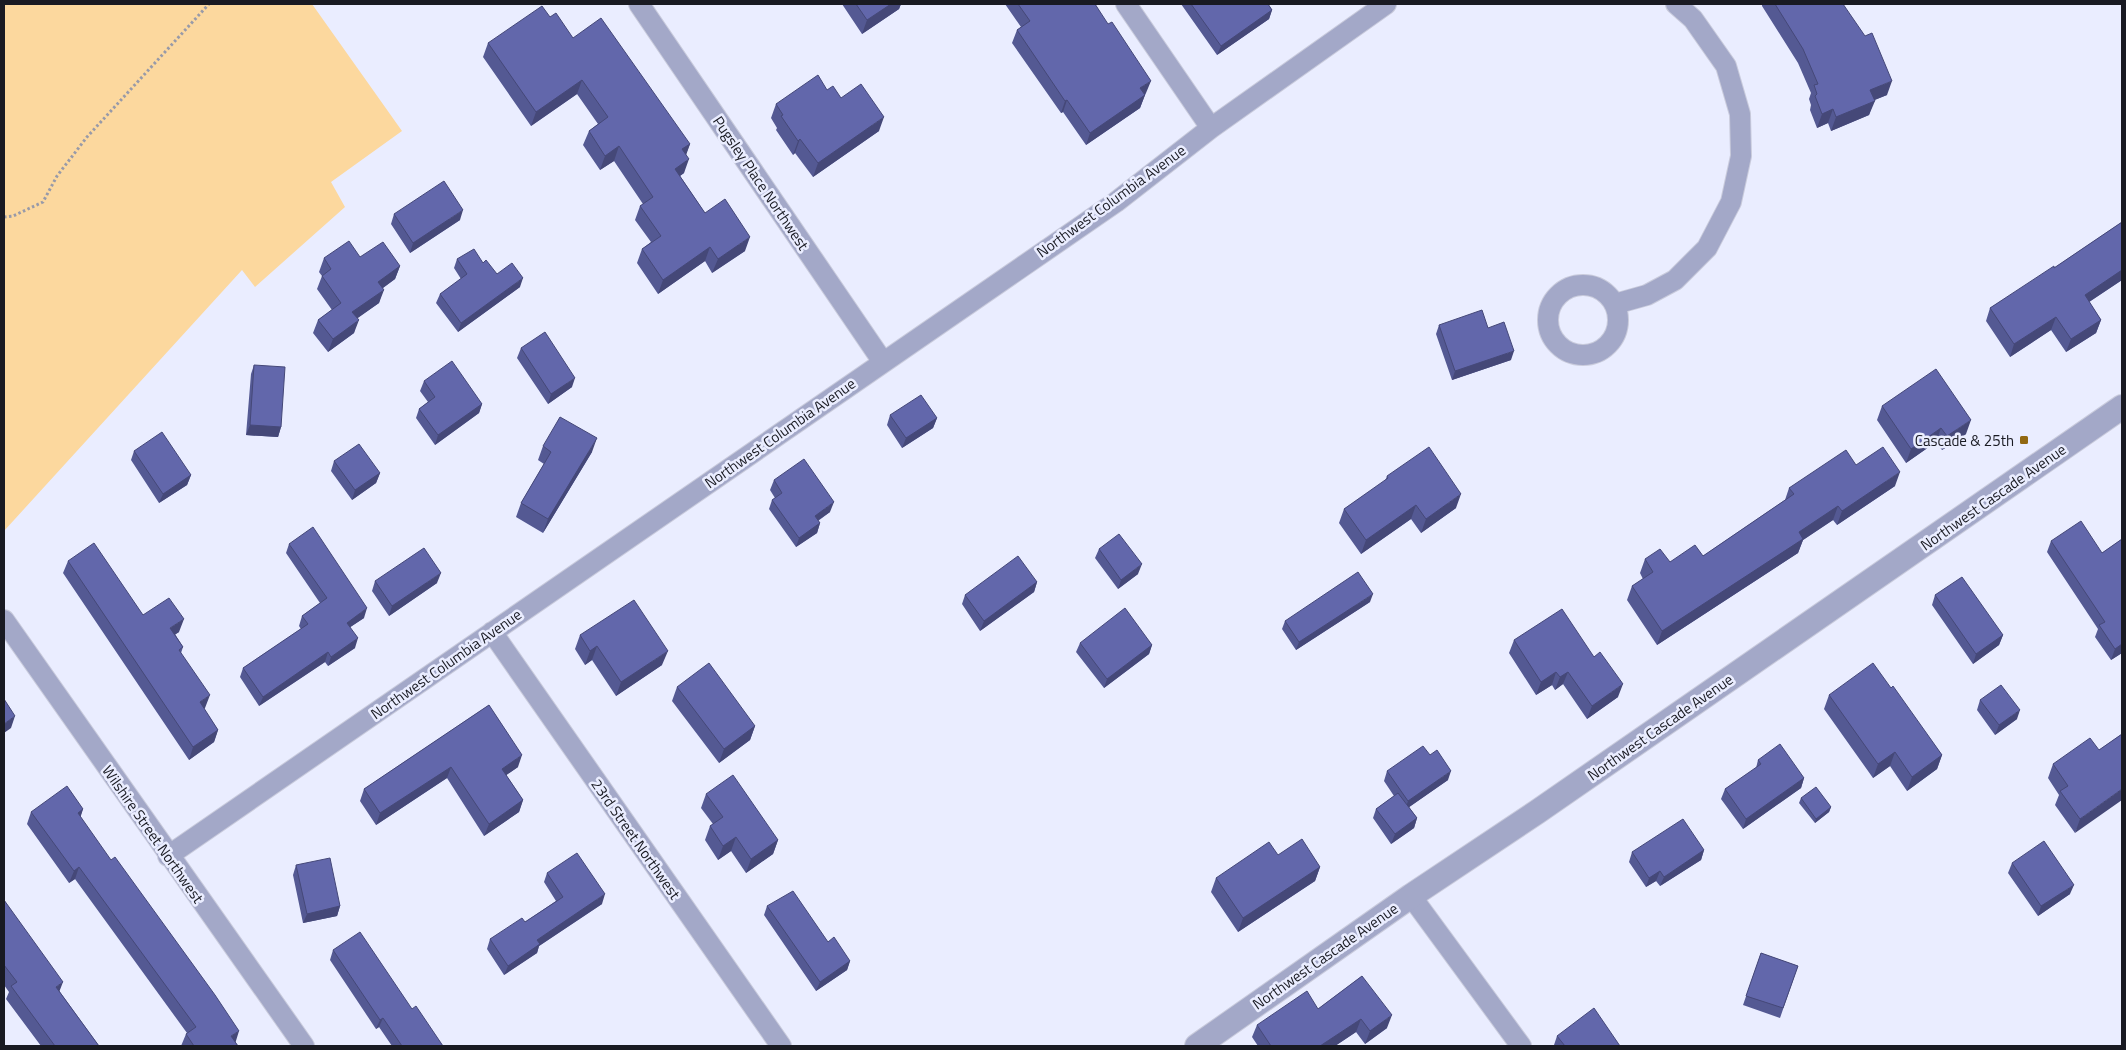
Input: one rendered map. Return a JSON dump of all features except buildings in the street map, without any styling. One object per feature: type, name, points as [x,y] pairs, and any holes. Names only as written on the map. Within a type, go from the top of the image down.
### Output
[{"type":"street","name":"Pugsley Place Northwest","points":[[639,4],[883,362]]},
{"type":"street","points":[[1126,4],[1211,128]]},
{"type":"street","name":"Northwest Columbia Avenue","points":[[168,856],[1116,202],[1211,128],[1386,4]]},
{"type":"street","points":[[1615,304],[1647,295],[1675,280],[1707,248],[1731,202],[1741,156],[1740,114],[1726,66],[1693,19],[1676,4]]},
{"type":"street","name":"Northwest Cascade Avenue","points":[[1197,1046],[1411,896],[1537,812],[2122,408]]},
{"type":"street","name":"Wilshire Street Northwest","points":[[4,620],[168,856],[304,1046]]},
{"type":"street","name":"23rd Street Northwest","points":[[492,632],[781,1046]]},
{"type":"street","points":[[1411,896],[1521,1046]]},
{"type":"path","points":[[4,217],[13,216],[43,202],[58,176],[87,136],[209,4]]},
{"type":"shaded area","points":[[4,4],[312,4],[402,131],[331,182],[345,207],[255,287],[242,270],[4,531]]},
{"type":"place","name":"Cascade & 25th","points":[[2024,440]]}]
